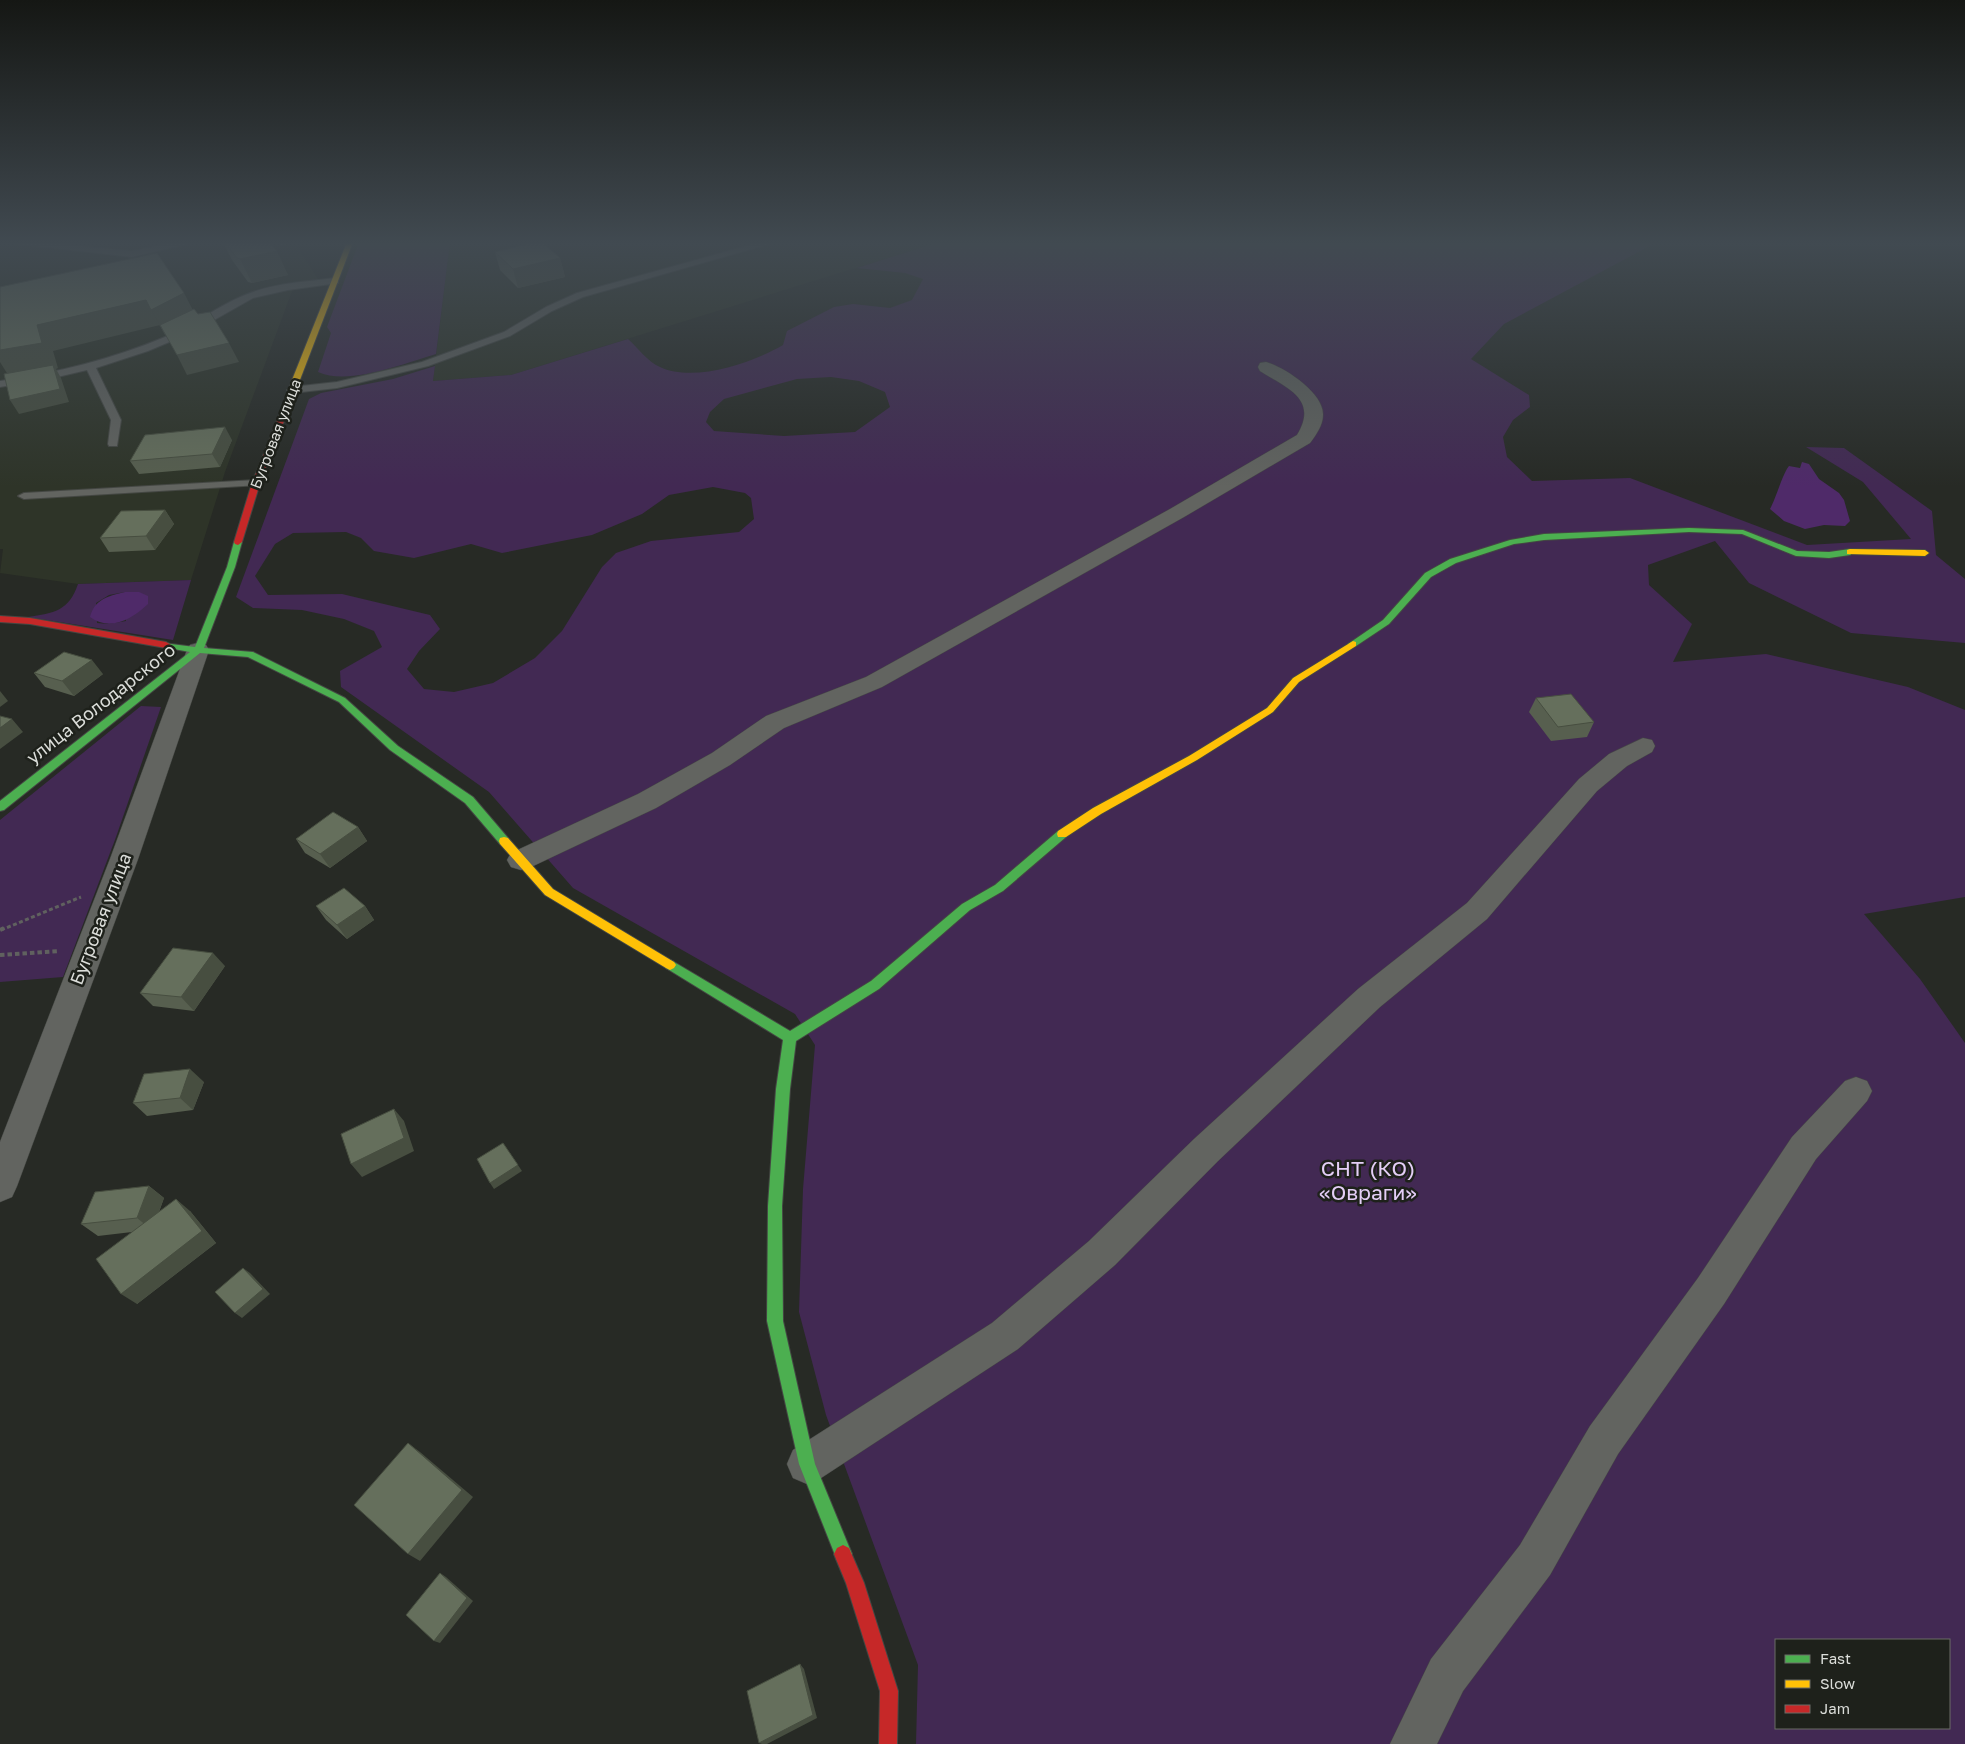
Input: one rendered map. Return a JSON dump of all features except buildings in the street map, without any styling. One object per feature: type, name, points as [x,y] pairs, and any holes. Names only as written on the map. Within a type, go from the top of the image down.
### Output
[{"type":"street","name":"Бугровая улица","points":[[211,620],[231,566],[256,483],[318,323]]},
{"type":"street","points":[[521,860],[647,801],[721,759],[775,722],[874,682],[1168,518],[1304,439],[1314,426],[1316,412],[1310,398],[1266,367]]},
{"type":"street","points":[[790,1038],[875,985],[966,907],[999,888],[1059,836],[1270,710],[1296,680],[1320,663],[1361,640],[1386,622],[1428,575],[1453,561],[1513,542],[1544,537],[1688,530],[1743,532],[1796,553],[1829,556],[1855,551],[1925,553]]},
{"type":"street","points":[[0,619],[39,622],[198,650],[250,654],[342,700],[394,748],[469,800],[549,892],[790,1038]]},
{"type":"street","name":"улица Володарского","points":[[0,807],[198,650],[211,620]]},
{"type":"street","name":"Бугровая улица","points":[[0,1186],[112,890],[198,650]]},
{"type":"street","points":[[807,1464],[1005,1336],[1094,1260],[1206,1150],[1370,998],[1477,912],[1588,785],[1618,760],[1643,746]]},
{"type":"street","points":[[790,1038],[783,1089],[775,1206],[775,1321],[807,1464],[855,1583],[890,1691],[888,1744]]},
{"type":"street","points":[[1413,1744],[1447,1675],[1535,1560],[1604,1440],[1711,1291],[1804,1148],[1856,1091]]},
{"type":"lane","points":[[0,384],[38,380],[90,366],[203,323]]},
{"type":"lane","points":[[292,390],[337,385],[416,367],[507,334],[524,323]]},
{"type":"lane","points":[[90,366],[116,420],[113,444]]},
{"type":"lane","points":[[24,496],[256,483]]},
{"type":"path","points":[[0,930],[92,892],[112,890]]},
{"type":"path","points":[[0,955],[90,949]]},
{"type":"shaded area","points":[[0,323],[280,323],[225,472],[191,580],[78,584],[0,573],[3,549],[0,549]]},
{"type":"shaded area","points":[[440,323],[677,323],[511,375],[433,381]]},
{"type":"shaded area","points":[[1802,462],[1809,464],[1819,479],[1839,493],[1844,500],[1850,521],[1845,526],[1824,525],[1805,529],[1784,521],[1770,509],[1789,466],[1800,468]]},
{"type":"shaded area","points":[[125,592],[139,592],[148,596],[148,604],[128,619],[120,622],[105,623],[90,617],[95,606],[103,599]]},
{"type":"green space","points":[[328,323],[440,323],[436,354],[377,372],[345,376],[331,376],[318,372],[331,333],[327,327]]},
{"type":"green space","name":"СНТ (КО) «Овраги»","points":[[802,323],[1505,323],[1471,359],[1529,395],[1530,407],[1513,420],[1503,437],[1507,457],[1532,481],[1630,478],[1807,545],[1911,539],[1863,482],[1806,447],[1844,448],[1932,511],[1936,555],[1965,579],[1965,643],[1851,633],[1749,583],[1715,541],[1648,565],[1649,585],[1692,624],[1673,662],[1766,654],[1908,687],[1965,710],[1965,897],[1864,914],[1920,979],[1965,1043],[1965,1744],[916,1744],[918,1665],[826,1415],[799,1312],[803,1189],[815,1045],[795,1014],[573,888],[489,792],[341,687],[340,671],[382,647],[374,631],[344,619],[302,610],[253,608],[236,597],[309,399],[321,393],[393,379],[435,366],[433,381],[511,375],[628,339],[651,362],[660,367],[689,373],[706,372],[739,364],[770,352],[783,345],[787,331]],"holes":[[[831,377],[859,381],[885,392],[890,407],[855,432],[784,436],[714,431],[706,422],[710,412],[724,399],[797,379]],[[713,487],[745,493],[751,498],[754,519],[739,532],[651,541],[616,553],[602,567],[562,631],[535,658],[493,683],[454,692],[424,689],[407,669],[419,651],[440,629],[430,615],[342,594],[268,595],[255,576],[275,544],[293,533],[346,532],[361,538],[374,551],[414,558],[471,544],[502,553],[592,535],[642,514],[669,495]]]},
{"type":"green space","points":[[191,580],[173,640],[28,617],[46,614],[59,609],[70,600],[78,584]],"holes":[[[125,592],[126,621],[108,624],[97,623],[96,603],[109,595]]]},
{"type":"green space","points":[[141,706],[161,707],[116,837],[63,977],[0,982],[0,820]]},
{"type":"traffic: fast","points":[[1353,644],[1386,622],[1428,575],[1453,561],[1513,542],[1544,537],[1689,530],[1743,532],[1796,553],[1829,555],[1850,552]]},
{"type":"traffic: fast","points":[[0,807],[198,650],[231,567],[238,542]]},
{"type":"traffic: fast","points":[[166,645],[198,650],[250,654],[342,700],[394,748],[469,800],[504,841]]},
{"type":"traffic: fast","points":[[790,1038],[875,985],[966,907],[999,888],[1062,834]]},
{"type":"traffic: fast","points":[[670,965],[790,1038],[783,1089],[775,1206],[775,1321],[807,1464],[843,1554]]},
{"type":"traffic: slow","points":[[294,385],[318,323]]},
{"type":"traffic: slow","points":[[1850,552],[1925,553]]},
{"type":"traffic: slow","points":[[1062,834],[1097,811],[1193,758],[1270,710],[1296,680],[1353,644]]},
{"type":"traffic: slow","points":[[504,841],[549,892],[670,965]]},
{"type":"traffic: jam","points":[[238,542],[256,483],[294,385]]},
{"type":"traffic: jam","points":[[0,619],[30,621],[166,645]]},
{"type":"traffic: jam","points":[[843,1554],[855,1583],[889,1691],[888,1744]]}]
